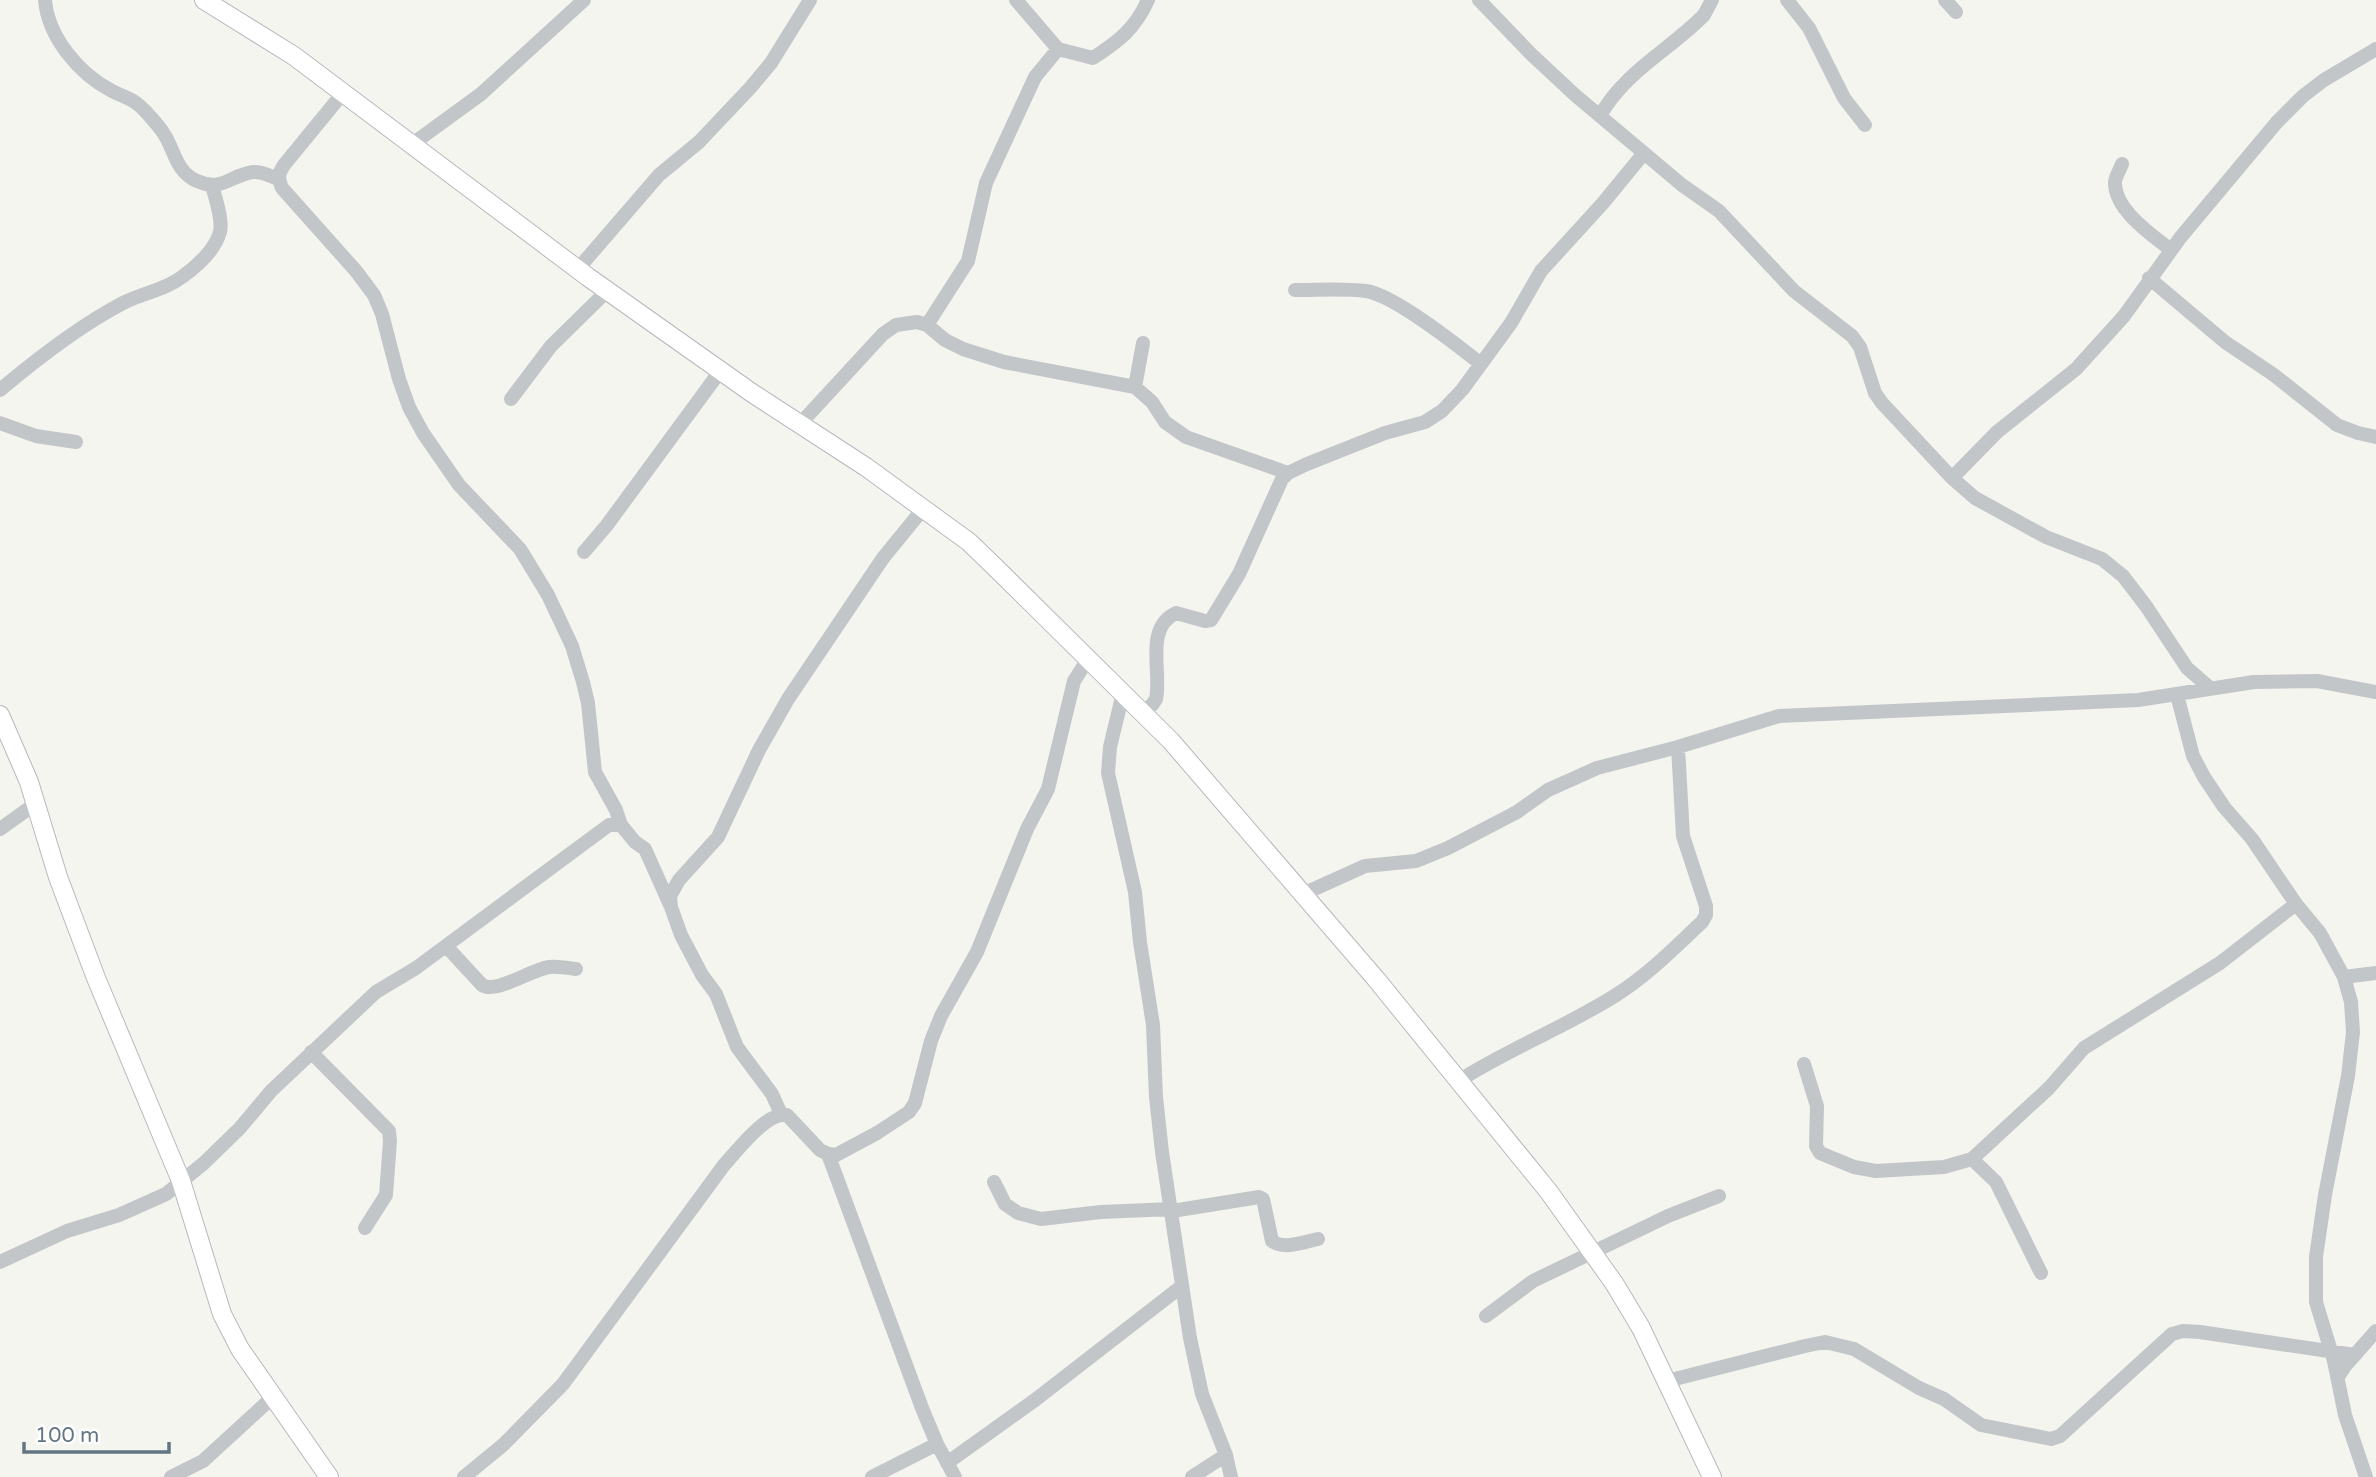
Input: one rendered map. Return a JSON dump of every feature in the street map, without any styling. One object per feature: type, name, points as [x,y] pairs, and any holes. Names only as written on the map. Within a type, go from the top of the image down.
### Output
[{"type":"main road","points":[[204,0],[293,56],[577,270],[866,467],[969,542],[1171,741],[1460,1080],[1593,1253],[1641,1328],[1712,1477]]},
{"type":"main road","points":[[0,715],[29,782],[58,877],[96,978],[181,1181],[222,1314],[235,1341],[329,1477]]},
{"type":"street","points":[[45,0],[46,13],[69,55],[102,84],[136,102],[164,133],[179,166],[186,174],[197,181],[212,185],[223,184],[251,172],[262,172],[278,179]]},
{"type":"street","points":[[411,145],[481,94],[584,0]]},
{"type":"street","points":[[577,270],[659,175],[699,142],[751,87],[771,63],[810,0]]},
{"type":"street","points":[[1016,0],[1058,49],[1093,58],[1123,38],[1142,15],[1148,0]]},
{"type":"street","points":[[1479,0],[1531,54],[1600,116],[1719,211],[1794,291],[1852,336],[1860,346],[1875,393],[1882,403],[1952,478],[1975,498],[2015,522],[2102,559],[2123,576],[2187,668],[2210,688]]},
{"type":"street","points":[[1600,116],[1629,80],[1704,15],[1712,0]]},
{"type":"street","points":[[1787,0],[1809,28],[1844,98],[1865,125]]},
{"type":"street","points":[[1945,0],[1956,12]]},
{"type":"street","points":[[927,325],[968,261],[986,183],[1035,77],[1058,49]]},
{"type":"street","points":[[1952,478],[1997,432],[2076,369],[2124,316],[2171,250],[2277,122],[2303,96],[2335,72],[2376,49]]},
{"type":"street","points":[[343,93],[278,173],[282,188],[374,295],[403,388],[423,433],[459,485],[520,550],[548,595],[572,646],[589,703],[595,772],[616,810],[621,825],[635,842],[645,849],[702,975],[716,994],[737,1047],[772,1094],[781,1114],[791,1118],[820,1150],[836,1154],[877,1133],[909,1112],[915,1103],[931,1041],[977,952],[1027,830],[1048,789],[1074,681],[1088,659]]},
{"type":"street","points":[[1142,712],[1156,699],[1157,642],[1163,622],[1176,613],[1205,621],[1211,620],[1239,574],[1277,488],[1288,473],[1385,433],[1425,422],[1442,411],[1511,323],[1541,271],[1644,153]]},
{"type":"street","points":[[2122,164],[2114,182],[2118,198],[2139,225],[2171,250]]},
{"type":"street","points":[[0,390],[54,346],[121,303],[174,283],[193,268],[208,252],[221,226],[212,185]]},
{"type":"street","points":[[2149,278],[2225,342],[2274,375],[2328,418],[2358,433],[2376,437]]},
{"type":"street","points":[[1295,290],[1368,291],[1383,297],[1433,328],[1481,364]]},
{"type":"street","points":[[511,399],[551,346],[607,291]]},
{"type":"street","points":[[800,424],[883,334],[905,322],[927,325],[945,340],[963,349],[1004,362],[1135,387],[1152,402],[1165,422],[1186,437],[1288,473]]},
{"type":"street","points":[[1135,387],[1143,343]]},
{"type":"street","points":[[584,552],[607,525],[720,370]]},
{"type":"street","points":[[0,423],[36,436],[76,442]]},
{"type":"street","points":[[671,907],[670,896],[674,887],[718,837],[759,750],[788,699],[883,558],[923,509]]},
{"type":"street","points":[[1303,894],[1365,866],[1416,861],[1448,848],[1517,812],[1548,790],[1597,768],[1779,716],[2126,701],[2254,682],[2317,681],[2376,692]]},
{"type":"street","points":[[1123,693],[1110,747],[1108,773],[1135,892],[1153,1026],[1162,1152],[1182,1286],[1202,1394],[1226,1455],[1231,1477]]},
{"type":"street","points":[[2177,695],[2193,756],[2204,777],[2320,933],[2344,977],[2351,1002],[2353,1032],[2348,1076],[2316,1257],[2316,1301],[2338,1377],[2345,1415],[2366,1477]]},
{"type":"street","points":[[1460,1080],[1616,995],[1661,961],[1702,922],[1706,915],[1704,898],[1684,836],[1678,747]]},
{"type":"street","points":[[0,829],[35,804]]},
{"type":"street","points":[[0,1262],[67,1231],[146,1205],[166,1194],[240,1128],[271,1091],[376,992],[416,968],[609,825],[621,825]]},
{"type":"street","points":[[659,880],[669,879],[688,870]]},
{"type":"street","points":[[1804,1064],[1816,1106],[1816,1146],[1820,1153],[1854,1167],[1876,1171],[1944,1167],[1972,1159],[2049,1088],[2084,1048],[2220,963],[2296,904]]},
{"type":"street","points":[[446,946],[488,989],[551,967],[576,969]]},
{"type":"street","points":[[2344,977],[2376,973]]},
{"type":"street","points":[[311,1052],[389,1131],[386,1195],[365,1228]]},
{"type":"street","points":[[464,1477],[503,1445],[563,1384],[724,1165],[752,1133],[781,1114]]},
{"type":"street","points":[[828,1154],[937,1444],[956,1477]]},
{"type":"street","points":[[1972,1159],[1996,1182],[2041,1273]]},
{"type":"street","points":[[994,1182],[1005,1204],[1018,1213],[1041,1219],[1101,1212],[1172,1210],[1259,1197],[1263,1199],[1272,1241],[1276,1245],[1318,1239]]},
{"type":"street","points":[[1486,1316],[1533,1281],[1668,1216],[1719,1196]]},
{"type":"street","points":[[947,1464],[1182,1286]]},
{"type":"street","points":[[2338,1377],[2376,1331]]},
{"type":"street","points":[[1667,1381],[1805,1346],[1836,1343],[1854,1349],[1919,1388],[1944,1399],[1982,1424],[2051,1439],[2060,1436],[2172,1334],[2200,1332],[2355,1355]]},
{"type":"street","points":[[171,1477],[203,1461],[274,1396]]},
{"type":"street","points":[[872,1477],[937,1444]]},
{"type":"street","points":[[1192,1477],[1226,1455]]}]
